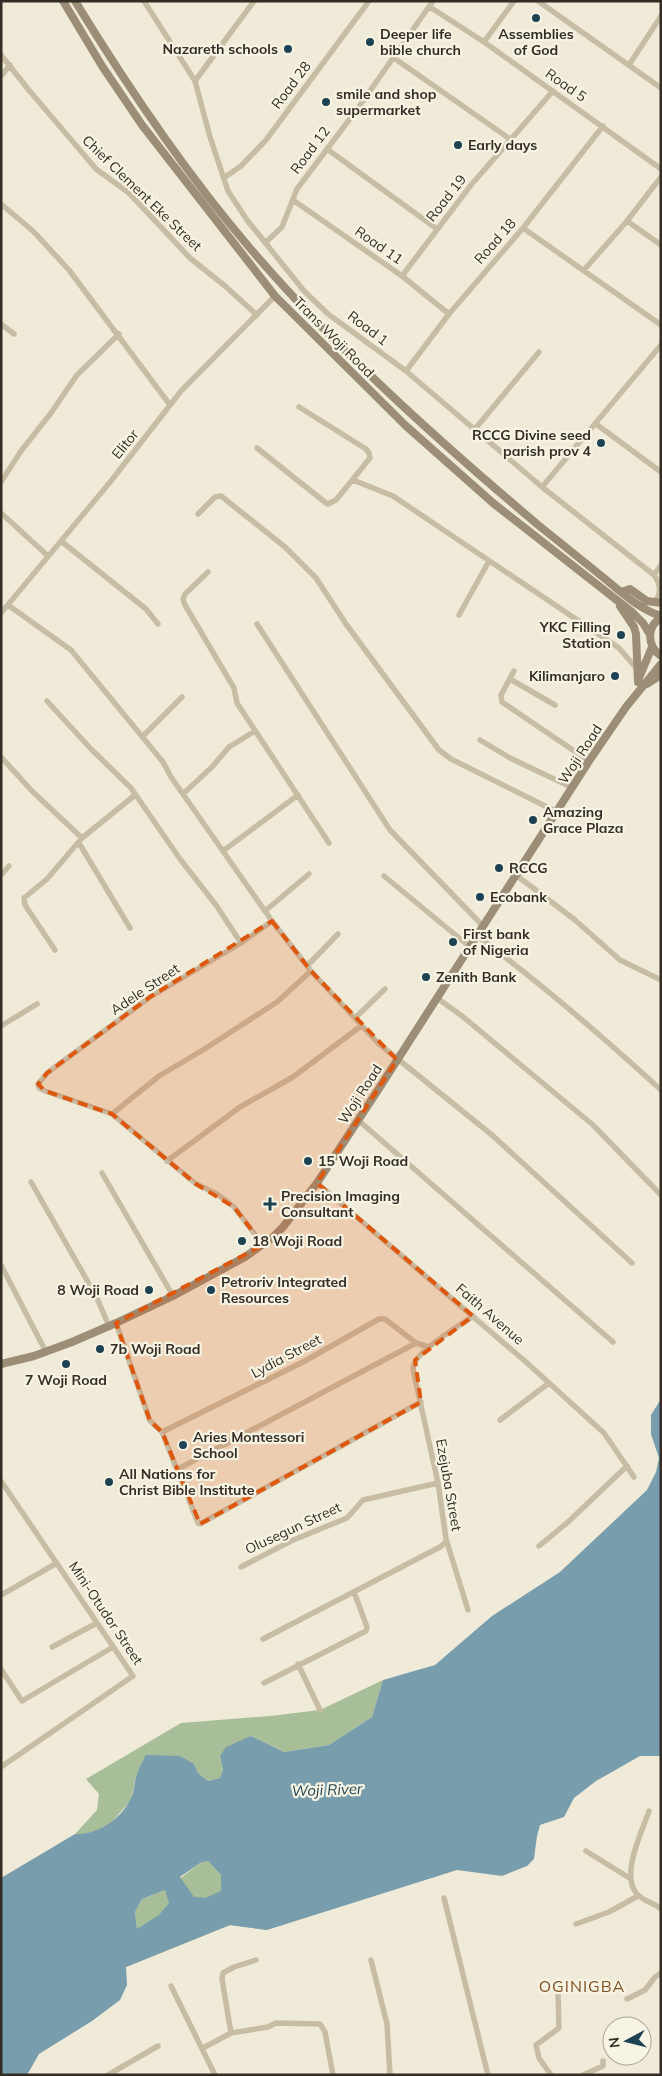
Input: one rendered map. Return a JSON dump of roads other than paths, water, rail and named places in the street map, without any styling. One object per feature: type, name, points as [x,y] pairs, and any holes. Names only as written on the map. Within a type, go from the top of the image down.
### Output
[{"type":"main road","name":"Trans Woji Road","points":[[63,1],[142,125],[275,296],[405,425],[493,503],[616,600],[637,618],[650,633]]},
{"type":"main road","name":"Trans Woji Road","points":[[75,1],[106,52],[181,159],[248,246],[314,320],[408,412],[469,467],[621,592],[651,613],[661,617]]},
{"type":"main road","points":[[621,592],[630,590],[647,601],[657,603]]},
{"type":"main road","points":[[616,600],[634,627],[636,634],[639,685]]},
{"type":"main road","points":[[639,685],[652,647],[650,633],[652,626],[661,617]]},
{"type":"main road","points":[[652,647],[661,656]]},
{"type":"main road","points":[[639,685],[661,664]]},
{"type":"main road","points":[[639,685],[661,675]]},
{"type":"main road","name":"Woji Road","points":[[1,1364],[46,1352],[113,1325],[173,1296],[240,1260],[263,1245],[283,1227],[317,1183],[639,685]]},
{"type":"street","name":"Road 1","points":[[144,1],[195,81],[210,137],[225,177],[228,191],[247,220],[304,291],[316,303],[406,372],[542,487],[654,575]]},
{"type":"street","points":[[195,81],[254,1]]},
{"type":"street","name":"Road 28","points":[[225,177],[241,166],[266,140],[370,1]]},
{"type":"street","points":[[484,42],[514,1]]},
{"type":"street","points":[[538,1],[661,88]]},
{"type":"street","name":"Road 5","points":[[432,4],[661,169]]},
{"type":"street","name":"Road 12","points":[[265,243],[282,227],[297,189],[432,4]]},
{"type":"street","points":[[629,65],[661,16]]},
{"type":"street","name":"Chief Clement Eke Street","points":[[1,55],[96,169],[128,193],[190,258],[257,315]]},
{"type":"street","points":[[394,58],[510,139]]},
{"type":"street","points":[[1,76],[10,65]]},
{"type":"street","name":"Road 19","points":[[402,276],[471,185],[553,91]]},
{"type":"street","name":"Road 18","points":[[406,372],[449,314],[523,228],[603,126]]},
{"type":"street","points":[[327,149],[438,229]]},
{"type":"street","points":[[584,270],[627,221],[661,177]]},
{"type":"street","name":"Road 11","points":[[293,200],[402,276],[449,314]]},
{"type":"street","points":[[1,204],[48,246],[69,270],[119,334],[170,405]]},
{"type":"street","points":[[627,221],[661,245]]},
{"type":"street","points":[[523,228],[661,325]]},
{"type":"street","name":"Elitor","points":[[1,613],[191,379],[275,296]]},
{"type":"street","points":[[1,324],[14,334]]},
{"type":"street","points":[[1,482],[21,451],[51,413],[77,375],[119,334]]},
{"type":"street","points":[[542,487],[661,345]]},
{"type":"street","points":[[475,429],[539,352]]},
{"type":"street","points":[[257,448],[328,504],[336,500],[370,458],[369,453],[366,449],[299,407]]},
{"type":"street","points":[[596,424],[661,472]]},
{"type":"street","points":[[354,480],[393,496],[619,648],[638,670]]},
{"type":"street","points":[[198,514],[215,496],[220,496],[285,546],[316,578],[346,624],[439,750],[451,759],[558,812]]},
{"type":"street","points":[[1,513],[48,556]]},
{"type":"street","points":[[61,541],[146,609],[158,624]]},
{"type":"street","points":[[459,615],[489,561]]},
{"type":"street","points":[[657,603],[660,583],[654,575],[661,565]]},
{"type":"street","points":[[208,572],[185,594],[183,599],[193,620],[234,688],[237,703],[329,843]]},
{"type":"street","points":[[8,605],[71,650],[163,762],[171,777],[184,793],[272,922],[311,971],[378,1044],[492,1135],[632,1263]]},
{"type":"street","points":[[257,624],[390,830],[483,926]]},
{"type":"street","points":[[514,671],[501,695],[502,702],[589,761]]},
{"type":"street","points":[[510,679],[555,705]]},
{"type":"street","points":[[142,736],[182,697]]},
{"type":"street","points":[[47,701],[90,749],[131,788],[180,859],[216,905],[241,943]]},
{"type":"street","points":[[184,793],[212,767],[229,747],[255,731]]},
{"type":"street","points":[[480,740],[510,758],[573,788]]},
{"type":"street","points":[[1,757],[80,841],[130,928]]},
{"type":"street","points":[[55,950],[25,905],[24,898],[47,879],[80,841],[135,795]]},
{"type":"street","points":[[223,851],[298,795]]},
{"type":"street","points":[[1,875],[10,866]]},
{"type":"street","points":[[265,911],[309,874]]},
{"type":"street","points":[[516,875],[575,920],[620,960],[661,980]]},
{"type":"street","points":[[384,876],[470,947]]},
{"type":"street","name":"Adele Street","points":[[112,1114],[45,1091],[39,1088],[38,1084],[47,1073],[150,997],[241,943],[272,922]]},
{"type":"street","points":[[307,966],[338,934]]},
{"type":"street","points":[[477,936],[524,971],[595,1030],[661,1090]]},
{"type":"street","points":[[263,1245],[234,1207],[217,1194],[196,1184],[112,1114],[159,1076],[277,1002],[311,971]]},
{"type":"street","points":[[355,1018],[385,989]]},
{"type":"street","points":[[437,998],[462,1016],[592,1125],[661,1195]]},
{"type":"street","points":[[1,1026],[37,1004]]},
{"type":"street","points":[[167,1161],[240,1107],[292,1077],[362,1026]]},
{"type":"street","points":[[358,1120],[613,1342]]},
{"type":"street","points":[[102,1173],[173,1296]]},
{"type":"street","points":[[31,1182],[113,1325],[150,1420],[162,1432],[198,1523],[203,1523],[421,1402]]},
{"type":"street","name":"Faith Avenue","points":[[317,1183],[473,1316],[604,1433],[634,1477]]},
{"type":"street","points":[[1,1265],[46,1352]]},
{"type":"street","name":"Ezejuba Street","points":[[263,1639],[440,1547],[447,1541],[438,1483],[413,1364],[429,1348],[473,1316]]},
{"type":"street","name":"Lydia Street","points":[[162,1432],[303,1362],[379,1319],[385,1319],[416,1343]]},
{"type":"street","points":[[178,1469],[416,1343],[429,1348]]},
{"type":"street","points":[[500,1420],[549,1383]]},
{"type":"street","points":[[539,1546],[568,1522],[627,1466]]},
{"type":"street","name":"Mini-Otudor Street","points":[[1,1481],[132,1673],[132,1679],[1,1767]]},
{"type":"street","name":"Olusegun Street","points":[[241,1567],[291,1541],[347,1518],[363,1500],[438,1483]]},
{"type":"street","points":[[447,1541],[468,1610]]},
{"type":"street","points":[[1,1595],[57,1563]]},
{"type":"street","points":[[264,1683],[367,1629],[354,1592]]},
{"type":"street","points":[[52,1647],[97,1623]]},
{"type":"street","points":[[1,1669],[22,1701],[113,1647]]},
{"type":"street","points":[[298,1664],[320,1710]]},
{"type":"street","points":[[649,1811],[633,1857],[631,1879],[634,1891],[638,1896],[661,1909]]},
{"type":"street","points":[[586,1850],[631,1879]]},
{"type":"street","points":[[576,1924],[609,1912],[638,1896]]},
{"type":"street","points":[[444,1898],[488,2075]]},
{"type":"street","points":[[231,2033],[222,1979],[223,1973],[234,1966],[256,1960]]},
{"type":"street","points":[[371,1960],[387,2024],[390,2075]]},
{"type":"street","points":[[627,1999],[644,1990],[655,1976],[661,1973]]},
{"type":"street","points":[[171,1986],[204,2048],[215,2075]]},
{"type":"street","points":[[551,2075],[539,2058],[536,2045],[559,2028],[558,1992]]},
{"type":"street","points":[[204,2048],[231,2033],[268,2027],[276,2023],[320,2024],[325,2032],[333,2075]]},
{"type":"street","points":[[108,2075],[158,2046]]},
{"type":"street","points":[[583,2075],[604,2066]]},
{"type":"water","name":"Woji River","points":[[661,1399],[661,1756],[640,1756],[596,1781],[574,1798],[564,1817],[540,1825],[534,1859],[527,1866],[502,1876],[457,1870],[267,1930],[230,1925],[126,1967],[127,1985],[120,2000],[92,2021],[39,2054],[27,2075],[1,2075],[1,1878],[75,1834],[91,1832],[114,1820],[126,1807],[131,1798],[137,1774],[146,1755],[180,1756],[194,1764],[198,1773],[208,1781],[220,1778],[223,1770],[220,1756],[226,1747],[251,1736],[284,1752],[329,1745],[372,1717],[383,1680],[435,1665],[492,1616],[560,1572],[647,1490],[656,1472],[659,1458],[651,1434],[651,1415]],"holes":[[[208,1861],[221,1875],[221,1891],[205,1898],[194,1897],[180,1877],[200,1863]],[[165,1890],[169,1903],[159,1915],[137,1929],[135,1912],[142,1899]]]},
{"type":"place","name":"Assemblies of God","points":[[536,18]]},
{"type":"place","name":"Deeper life bible church","points":[[370,42]]},
{"type":"place","name":"Nazareth schools","points":[[288,49]]},
{"type":"place","name":"smile and shop supermarket","points":[[326,102]]},
{"type":"place","name":"Early days","points":[[458,145]]},
{"type":"place","name":"RCCG Divine seed parish prov 4","points":[[601,443]]},
{"type":"place","name":"YKC Filling Station","points":[[621,635]]},
{"type":"place","name":"Kilimanjaro","points":[[615,676]]},
{"type":"place","name":"Amazing Grace Plaza","points":[[533,820]]},
{"type":"place","name":"RCCG","points":[[499,868]]},
{"type":"place","name":"Ecobank","points":[[480,897]]},
{"type":"place","name":"First bank of Nigeria","points":[[453,942]]},
{"type":"place","name":"Zenith Bank","points":[[426,977]]},
{"type":"place","name":"15 Woji Road","points":[[308,1161]]},
{"type":"place","name":"Precision Imaging Consultant","points":[[270,1204]]},
{"type":"place","name":"18 Woji Road","points":[[242,1241]]},
{"type":"place","name":"8 Woji Road","points":[[149,1290]]},
{"type":"place","name":"Petroriv Integrated Resources","points":[[211,1290]]},
{"type":"place","name":"7b Woji Road","points":[[100,1349]]},
{"type":"place","name":"7 Woji Road","points":[[66,1364]]},
{"type":"place","name":"Aries Montessori School","points":[[183,1445]]},
{"type":"place","name":"All Nations for Christ Bible Institute","points":[[109,1482]]},
{"type":"district","name":"OGINIGBA","points":[[582,1986]]}]
